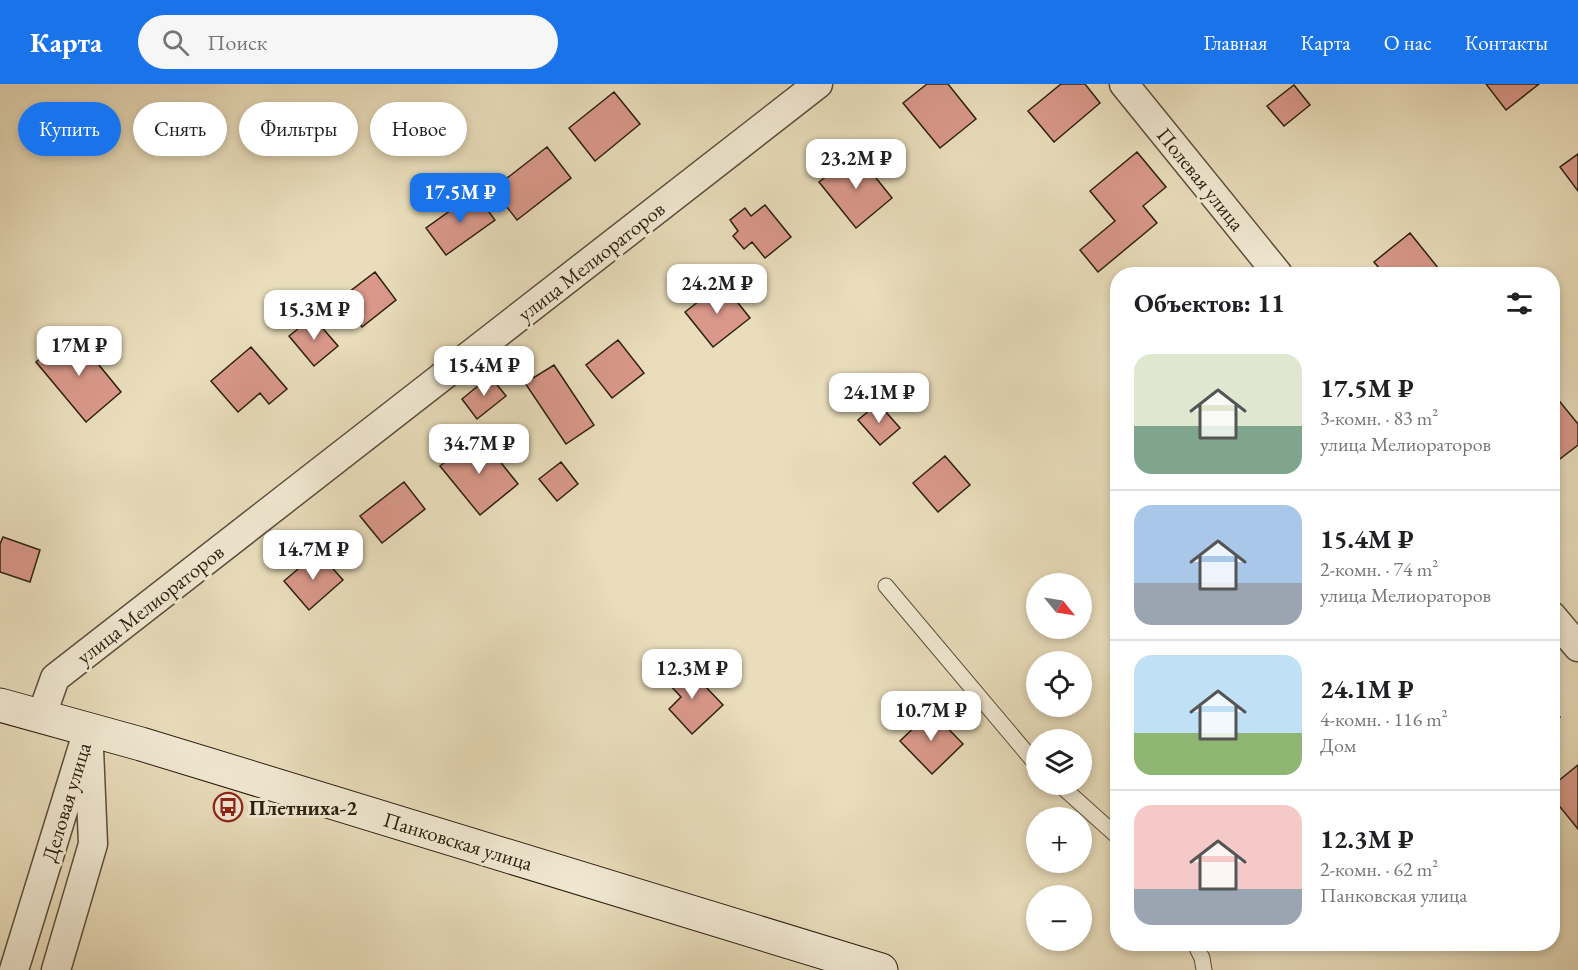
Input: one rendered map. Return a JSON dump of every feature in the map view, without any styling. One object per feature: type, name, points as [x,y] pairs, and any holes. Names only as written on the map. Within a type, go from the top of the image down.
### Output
[{"type":"main road","name":"Панковская улица","points":[[0,705],[164,751],[881,970]]},
{"type":"street","name":"улица Мелиораторов","points":[[41,717],[54,678],[818,84]]},
{"type":"street","name":"Полевая улица","points":[[1124,84],[1272,267]]},
{"type":"street","points":[[1560,626],[1578,647]]},
{"type":"street","name":"Деловая улица","points":[[14,970],[88,730]]},
{"type":"street","name":"Деловая улица","points":[[56,970],[93,844],[88,730]]},
{"type":"lane","points":[[886,586],[1026,752]]},
{"type":"lane","points":[[1071,795],[1110,830]]},
{"type":"lane","points":[[1198,951],[1204,970]]},
{"type":"building","points":[[927,84],[948,84],[976,119],[940,148],[903,103]]},
{"type":"building","points":[[1061,84],[1085,84],[1100,103],[1054,142],[1028,111]]},
{"type":"building","points":[[1486,84],[1539,84],[1506,110]]},
{"type":"building","points":[[1294,85],[1310,105],[1284,126],[1267,106]]},
{"type":"building","points":[[614,92],[640,124],[595,161],[569,128]]},
{"type":"building","points":[[547,147],[571,178],[517,220],[493,189]]},
{"type":"building","points":[[1137,152],[1166,187],[1143,206],[1157,223],[1098,272],[1080,250],[1115,221],[1090,191]]},
{"type":"building","points":[[856,153],[892,198],[856,228],[819,182]]},
{"type":"building","points":[[1578,154],[1578,191],[1560,167]]},
{"type":"building","points":[[475,193],[495,220],[446,255],[426,228]]},
{"type":"building","points":[[765,205],[791,237],[765,258],[752,242],[744,249],[733,236],[738,231],[730,220],[745,208],[751,216]]},
{"type":"building","points":[[1410,233],[1437,267],[1378,267],[1374,262]]},
{"type":"building","points":[[375,272],[396,300],[362,327],[340,299]]},
{"type":"building","points":[[722,283],[750,318],[713,347],[685,312]]},
{"type":"building","points":[[313,317],[338,346],[314,366],[289,336]]},
{"type":"building","points":[[72,332],[121,392],[86,422],[36,362]]},
{"type":"building","points":[[618,340],[644,373],[612,398],[586,365]]},
{"type":"building","points":[[251,347],[287,389],[269,404],[260,393],[238,412],[211,381]]},
{"type":"building","points":[[554,365],[594,425],[566,444],[525,383]]},
{"type":"building","points":[[490,376],[506,396],[477,419],[462,399]]},
{"type":"building","points":[[1560,402],[1578,424],[1578,445],[1560,459]]},
{"type":"building","points":[[878,403],[900,428],[880,445],[858,420]]},
{"type":"building","points":[[479,435],[518,484],[480,515],[440,466]]},
{"type":"building","points":[[945,456],[970,485],[938,512],[913,483]]},
{"type":"building","points":[[561,462],[578,484],[557,501],[539,479]]},
{"type":"building","points":[[404,482],[425,509],[382,543],[360,516]]},
{"type":"building","points":[[3,537],[40,550],[30,582],[0,572],[0,544]]},
{"type":"building","points":[[318,552],[343,580],[309,610],[284,581]]},
{"type":"building","points":[[684,664],[723,705],[692,734],[669,709],[681,697],[667,682]]},
{"type":"building","points":[[931,711],[963,744],[932,774],[900,741]]},
{"type":"building","points":[[1578,765],[1578,829],[1560,807],[1560,780]]},
{"type":"place","name":"Плетниха-2","points":[[228,807]]}]
